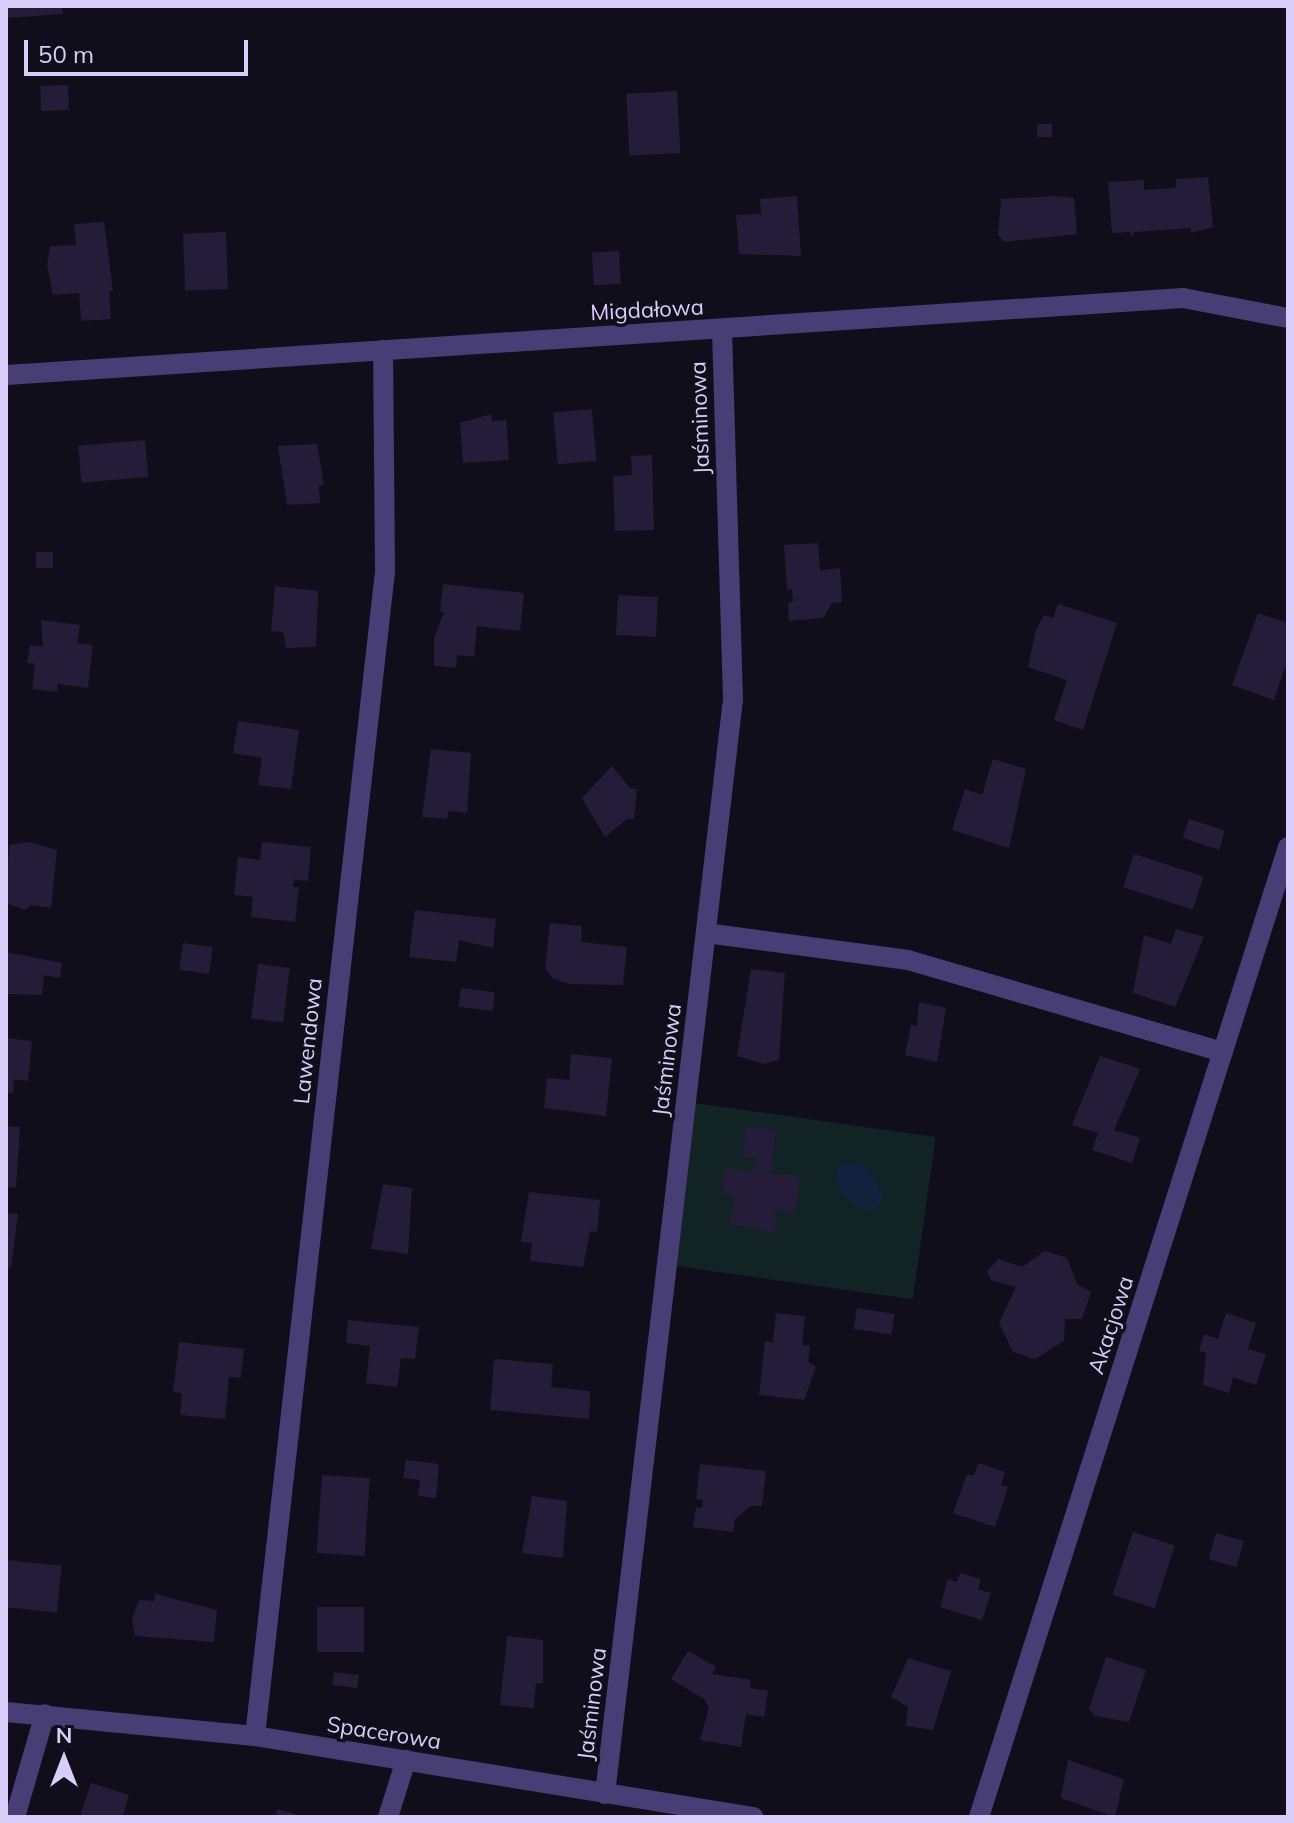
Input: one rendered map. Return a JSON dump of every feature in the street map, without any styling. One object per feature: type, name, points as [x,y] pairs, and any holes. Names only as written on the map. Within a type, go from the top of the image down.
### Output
[{"type":"street","name":"Migdałowa","points":[[6,375],[1183,298],[1288,318]]},
{"type":"street","name":"Jaśminowa","points":[[605,1794],[733,700],[722,330]]},
{"type":"street","name":"Lawendowa","points":[[255,1736],[385,572],[383,350]]},
{"type":"street","name":"Akacjowa","points":[[979,1817],[1288,847]]},
{"type":"street","points":[[706,933],[908,960],[1223,1052]]},
{"type":"street","name":"Spacerowa","points":[[6,1712],[255,1736],[753,1817]]},
{"type":"street","points":[[15,1817],[45,1714]]},
{"type":"street","points":[[388,1817],[406,1760]]},
{"type":"shaded area","points":[[694,1103],[936,1137],[913,1299],[671,1265]]},
{"type":"water","points":[[841,1163],[860,1164],[875,1177],[883,1197],[875,1210],[858,1209],[841,1191],[835,1179]]},
{"type":"building","points":[[6,6],[62,6],[63,14],[6,18]]},
{"type":"building","points":[[68,85],[69,110],[41,111],[40,86]]},
{"type":"building","points":[[677,91],[680,153],[629,156],[626,94]]},
{"type":"building","points":[[1037,124],[1052,124],[1052,137],[1037,137]]},
{"type":"building","points":[[1208,177],[1213,227],[1191,233],[1191,228],[1135,232],[1131,237],[1131,232],[1112,233],[1108,182],[1144,180],[1144,190],[1176,188],[1176,179]]},
{"type":"building","points":[[797,196],[801,256],[739,254],[736,215],[761,214],[760,199]]},
{"type":"building","points":[[1074,198],[1077,234],[1004,242],[998,235],[1001,199]]},
{"type":"building","points":[[104,222],[113,291],[109,291],[111,319],[81,321],[79,293],[53,295],[47,265],[50,246],[76,245],[74,224]]},
{"type":"building","points":[[226,232],[228,289],[185,290],[183,234]]},
{"type":"building","points":[[619,251],[621,284],[594,285],[592,252]]},
{"type":"building","points":[[592,409],[597,461],[558,464],[553,412]]},
{"type":"building","points":[[491,414],[492,421],[506,420],[509,460],[463,463],[460,423]]},
{"type":"building","points":[[145,440],[148,477],[81,483],[78,446]]},
{"type":"building","points":[[317,444],[324,485],[319,485],[320,503],[287,505],[278,446]]},
{"type":"building","points":[[652,455],[654,530],[615,531],[613,476],[632,475],[631,456]]},
{"type":"building","points":[[818,543],[820,570],[840,568],[842,602],[832,603],[823,618],[789,621],[788,603],[793,602],[792,589],[787,590],[784,545]]},
{"type":"building","points":[[36,552],[53,552],[53,568],[36,568]]},
{"type":"building","points":[[443,584],[524,593],[520,631],[477,626],[474,657],[457,655],[456,668],[434,666],[434,639],[444,612],[440,611]]},
{"type":"building","points":[[275,586],[318,591],[316,647],[286,648],[283,632],[271,631]]},
{"type":"building","points":[[618,595],[658,597],[656,637],[616,635]]},
{"type":"building","points":[[1058,604],[1117,623],[1083,730],[1054,720],[1067,680],[1028,667],[1036,630],[1044,615],[1053,618]]},
{"type":"building","points":[[1258,613],[1288,623],[1288,659],[1274,700],[1232,685]]},
{"type":"building","points":[[41,620],[80,625],[77,643],[93,645],[88,688],[58,684],[57,692],[32,689],[35,664],[27,663],[30,645],[43,647]]},
{"type":"building","points":[[238,721],[299,730],[291,789],[258,785],[262,758],[233,753]]},
{"type":"building","points":[[431,749],[471,753],[467,813],[448,811],[447,819],[422,817]]},
{"type":"building","points":[[993,759],[1026,769],[1009,848],[952,830],[965,789],[982,795]]},
{"type":"building","points":[[612,766],[630,788],[637,789],[634,819],[627,819],[605,837],[582,798]]},
{"type":"building","points":[[1189,819],[1225,831],[1219,850],[1183,838]]},
{"type":"building","points":[[29,842],[57,850],[51,908],[31,905],[25,910],[6,903],[9,845]]},
{"type":"building","points":[[262,842],[311,847],[308,881],[294,879],[293,887],[299,887],[295,922],[251,917],[253,897],[234,895],[238,857],[260,860]]},
{"type":"building","points":[[1134,854],[1203,877],[1193,910],[1123,887]]},
{"type":"building","points":[[415,910],[496,919],[493,948],[459,940],[456,962],[409,957]]},
{"type":"building","points":[[550,923],[582,926],[581,942],[627,947],[623,985],[569,984],[552,978],[545,968]]},
{"type":"building","points":[[1176,929],[1204,937],[1175,1007],[1133,993],[1144,935],[1171,944]]},
{"type":"building","points":[[183,943],[213,947],[209,974],[179,970]]},
{"type":"building","points":[[6,952],[62,963],[60,978],[44,975],[42,995],[6,994]]},
{"type":"building","points":[[258,964],[290,968],[283,1022],[251,1019]]},
{"type":"building","points":[[751,969],[785,973],[779,1060],[764,1064],[737,1056]]},
{"type":"building","points":[[461,988],[495,992],[492,1011],[459,1007]]},
{"type":"building","points":[[919,1002],[946,1008],[937,1062],[905,1055],[911,1025],[917,1026]]},
{"type":"building","points":[[6,1038],[32,1041],[28,1081],[14,1079],[13,1093],[6,1093]]},
{"type":"building","points":[[571,1054],[612,1058],[606,1116],[544,1108],[547,1078],[569,1080]]},
{"type":"building","points":[[1100,1056],[1140,1069],[1114,1130],[1140,1138],[1132,1163],[1092,1150],[1098,1133],[1072,1125]]},
{"type":"building","points":[[6,1126],[20,1127],[16,1188],[6,1187]]},
{"type":"building","points":[[746,1127],[776,1130],[771,1173],[800,1176],[796,1213],[775,1210],[777,1228],[771,1232],[729,1223],[735,1201],[732,1194],[722,1193],[725,1168],[755,1171],[756,1158],[743,1157]]},
{"type":"building","points":[[383,1184],[412,1188],[408,1254],[371,1249]]},
{"type":"building","points":[[529,1192],[600,1200],[597,1232],[590,1231],[583,1267],[530,1261],[532,1243],[521,1242]]},
{"type":"building","points":[[6,1213],[18,1214],[11,1268],[6,1267]]},
{"type":"building","points":[[1045,1251],[1067,1258],[1077,1284],[1091,1292],[1082,1319],[1065,1319],[1064,1341],[1035,1359],[1013,1352],[999,1323],[1016,1287],[991,1280],[987,1272],[998,1259],[1022,1267]]},
{"type":"building","points":[[857,1308],[895,1314],[891,1335],[854,1329]]},
{"type":"building","points":[[776,1313],[805,1316],[802,1345],[810,1346],[808,1362],[816,1367],[804,1400],[759,1395],[765,1341],[773,1342]]},
{"type":"building","points":[[1226,1313],[1256,1323],[1248,1349],[1266,1354],[1256,1385],[1233,1377],[1229,1393],[1203,1385],[1206,1353],[1199,1351],[1204,1334],[1218,1339]]},
{"type":"building","points":[[348,1320],[419,1327],[415,1359],[401,1358],[397,1387],[366,1383],[370,1346],[346,1343]]},
{"type":"building","points":[[179,1342],[244,1349],[241,1378],[229,1377],[225,1419],[180,1415],[182,1393],[173,1392]]},
{"type":"building","points":[[494,1359],[553,1364],[551,1387],[590,1391],[589,1419],[490,1410]]},
{"type":"building","points":[[406,1460],[439,1464],[436,1498],[418,1496],[420,1480],[403,1478]]},
{"type":"building","points":[[978,1463],[1005,1472],[1001,1485],[1008,1487],[995,1527],[953,1513],[967,1474],[974,1476]]},
{"type":"building","points":[[700,1464],[766,1471],[762,1506],[751,1506],[735,1519],[733,1532],[693,1527],[696,1507],[702,1508],[703,1500],[696,1499]]},
{"type":"building","points":[[322,1475],[370,1478],[364,1556],[317,1553]]},
{"type":"building","points":[[532,1496],[567,1501],[563,1558],[522,1553]]},
{"type":"building","points":[[1133,1532],[1175,1546],[1154,1608],[1113,1595]]},
{"type":"building","points":[[1216,1533],[1244,1541],[1236,1567],[1209,1559]]},
{"type":"building","points":[[6,1560],[62,1566],[57,1613],[6,1607]]},
{"type":"building","points":[[960,1573],[981,1579],[978,1589],[991,1593],[982,1620],[940,1607],[948,1579],[957,1582]]},
{"type":"building","points":[[155,1594],[217,1610],[214,1642],[135,1636],[132,1618],[139,1600],[155,1601]]},
{"type":"building","points":[[317,1607],[364,1607],[364,1652],[317,1652]]},
{"type":"building","points":[[507,1636],[543,1640],[543,1683],[536,1683],[534,1708],[500,1705]]},
{"type":"building","points":[[688,1651],[716,1667],[712,1674],[751,1680],[750,1688],[768,1691],[764,1717],[746,1714],[741,1747],[700,1740],[709,1708],[704,1699],[671,1679]]},
{"type":"building","points":[[1106,1657],[1146,1670],[1129,1722],[1095,1716],[1089,1709]]},
{"type":"building","points":[[908,1658],[951,1671],[933,1730],[906,1726],[908,1707],[891,1697]]},
{"type":"building","points":[[334,1672],[359,1675],[357,1688],[332,1685]]},
{"type":"building","points":[[1068,1760],[1124,1779],[1115,1817],[1061,1798]]},
{"type":"building","points":[[91,1783],[129,1795],[122,1817],[80,1817]]},
{"type":"building","points":[[278,1809],[301,1816],[275,1817]]}]
